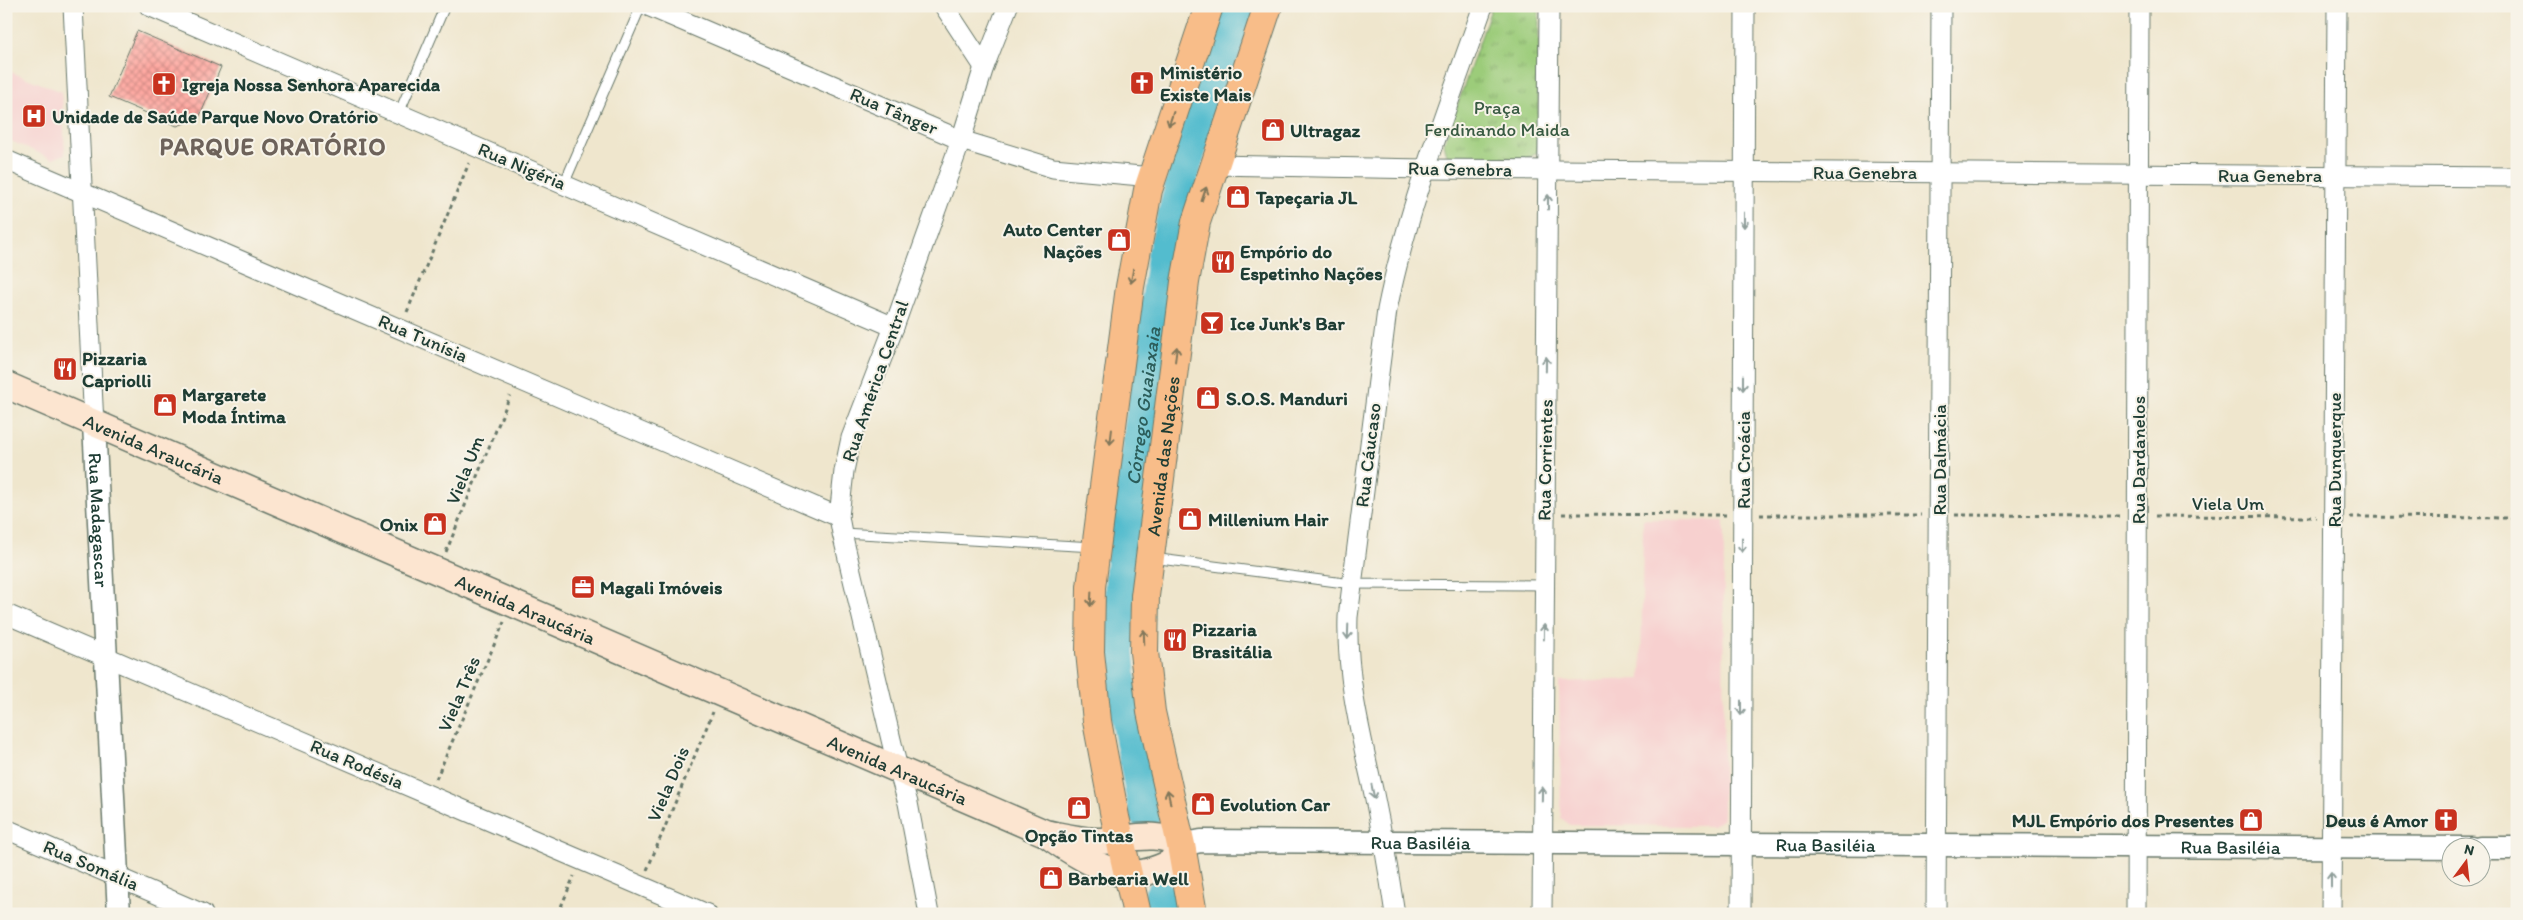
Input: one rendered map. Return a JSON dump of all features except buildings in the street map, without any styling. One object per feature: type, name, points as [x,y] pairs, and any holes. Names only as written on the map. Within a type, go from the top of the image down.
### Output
[{"type":"main road","name":"Avenida das Nações","points":[[1193,914],[1150,840],[1097,721],[1090,652],[1091,587],[1130,287],[1152,178],[1209,6]]},
{"type":"main road","name":"Avenida das Nações","points":[[1137,914],[1150,840],[1148,687],[1144,626],[1150,558],[1185,282],[1196,222],[1268,6]]},
{"type":"main road","name":"Avenida Araucária","points":[[6,386],[1045,832],[1074,853],[1100,866],[1146,871]]},
{"type":"main road","name":"Avenida Araucária","points":[[1045,832],[1094,841],[1150,840]]},
{"type":"main road","points":[[1146,871],[1171,863],[1150,840]]},
{"type":"street","name":"Rua Madagascar","points":[[73,6],[119,914]]},
{"type":"street","name":"Rua Nigéria","points":[[149,6],[894,326]]},
{"type":"street","points":[[944,6],[984,67]]},
{"type":"street","name":"Rua América Central","points":[[929,914],[908,803],[898,769],[840,525],[844,471],[851,438],[894,326],[961,140],[984,67],[1008,6]]},
{"type":"street","name":"Rua Cáucaso","points":[[1395,914],[1384,841],[1349,672],[1347,640],[1352,584],[1387,310],[1396,269],[1425,169],[1483,6]]},
{"type":"street","name":"Rua Corrientes","points":[[1542,914],[1541,843],[1549,6]]},
{"type":"street","name":"Rua Croácia","points":[[1741,914],[1745,6]]},
{"type":"street","name":"Rua Dalmácia","points":[[1936,914],[1941,6]]},
{"type":"street","name":"Rua Dardanelos","points":[[2136,914],[2139,6]]},
{"type":"street","name":"Rua Dunquerque","points":[[2331,914],[2337,6]]},
{"type":"street","name":"Rua Tânger","points":[[650,7],[961,140],[1053,168],[1152,178]]},
{"type":"street","name":"Rua Tunísia","points":[[6,160],[517,379],[840,525]]},
{"type":"street","name":"Rua Genebra","points":[[1214,165],[1425,169],[2517,177]]},
{"type":"street","name":"Rua Rodésia","points":[[6,614],[707,914]]},
{"type":"street","name":"Rua Somália","points":[[6,829],[204,914]]},
{"type":"street","name":"Rua Basiléia","points":[[1150,840],[2440,848]]},
{"type":"street","points":[[2490,848],[2517,848]]},
{"type":"lane","points":[[399,113],[445,6]]},
{"type":"lane","points":[[564,184],[650,7]]},
{"type":"lane","points":[[840,525],[1097,547]]},
{"type":"lane","points":[[1150,558],[1352,584],[1544,585]]},
{"type":"path","points":[[400,328],[476,146]]},
{"type":"path","name":"Viela Um","points":[[438,571],[517,379]]},
{"type":"path","name":"Viela Um","points":[[1938,515],[2517,518]]},
{"type":"path","name":"Viela Três","points":[[430,795],[512,603]]},
{"type":"path","name":"Viela Dois","points":[[641,885],[721,693]]},
{"type":"path","points":[[558,914],[581,860]]},
{"type":"shaded area","name":"Unidade de Saúde Parque Novo Oratório","points":[[6,70],[62,92],[65,154],[53,159],[6,139]]},
{"type":"shaded area","points":[[1643,519],[1724,521],[1723,819],[1713,826],[1570,825],[1561,818],[1559,682],[1641,679]]},
{"type":"green space","name":"Praça Ferdinando Maida","points":[[1492,6],[1539,6],[1538,148],[1536,154],[1525,159],[1453,159],[1447,156],[1444,143]]},
{"type":"waterway","name":"Córrego Guaiaxaia","points":[[1145,814],[1121,687],[1118,653],[1121,571],[1163,256],[1188,157],[1240,6]]},
{"type":"waterway","name":"Córrego Guaiaxaia","points":[[1160,896],[1163,914]]},
{"type":"place","name":"Ministério Existe Mais","points":[[1142,83]]},
{"type":"place","name":"Igreja Nossa Senhora Aparecida","points":[[164,84]]},
{"type":"place","name":"Unidade de Saúde Parque Novo Oratório","points":[[34,116]]},
{"type":"place","name":"Ultragaz","points":[[1273,130]]},
{"type":"place","name":"Tapeçaria JL","points":[[1238,197]]},
{"type":"place","name":"Auto Center Nações","points":[[1119,240]]},
{"type":"place","name":"Empório do Espetinho Nações","points":[[1223,262]]},
{"type":"place","name":"Ice Junk's Bar","points":[[1212,323]]},
{"type":"place","name":"Pizzaria Capriolli","points":[[65,369]]},
{"type":"place","name":"S.O.S. Manduri","points":[[1208,398]]},
{"type":"place","name":"Margarete Moda Íntima","points":[[165,405]]},
{"type":"place","name":"Millenium Hair","points":[[1190,519]]},
{"type":"place","name":"Onix","points":[[435,524]]},
{"type":"place","name":"Magali Imóveis","points":[[583,587]]},
{"type":"place","name":"Pizzaria Brasitália","points":[[1175,640]]},
{"type":"place","name":"Evolution Car","points":[[1203,804]]},
{"type":"place","name":"Opção Tintas","points":[[1079,808]]},
{"type":"place","name":"MJL Empório dos Presentes","points":[[2251,820]]},
{"type":"place","name":"Deus é Amor","points":[[2446,820]]},
{"type":"place","name":"Barbearia Well","points":[[1051,878]]},
{"type":"district","name":"PARQUE ORATÓRIO","points":[[273,146]]}]
